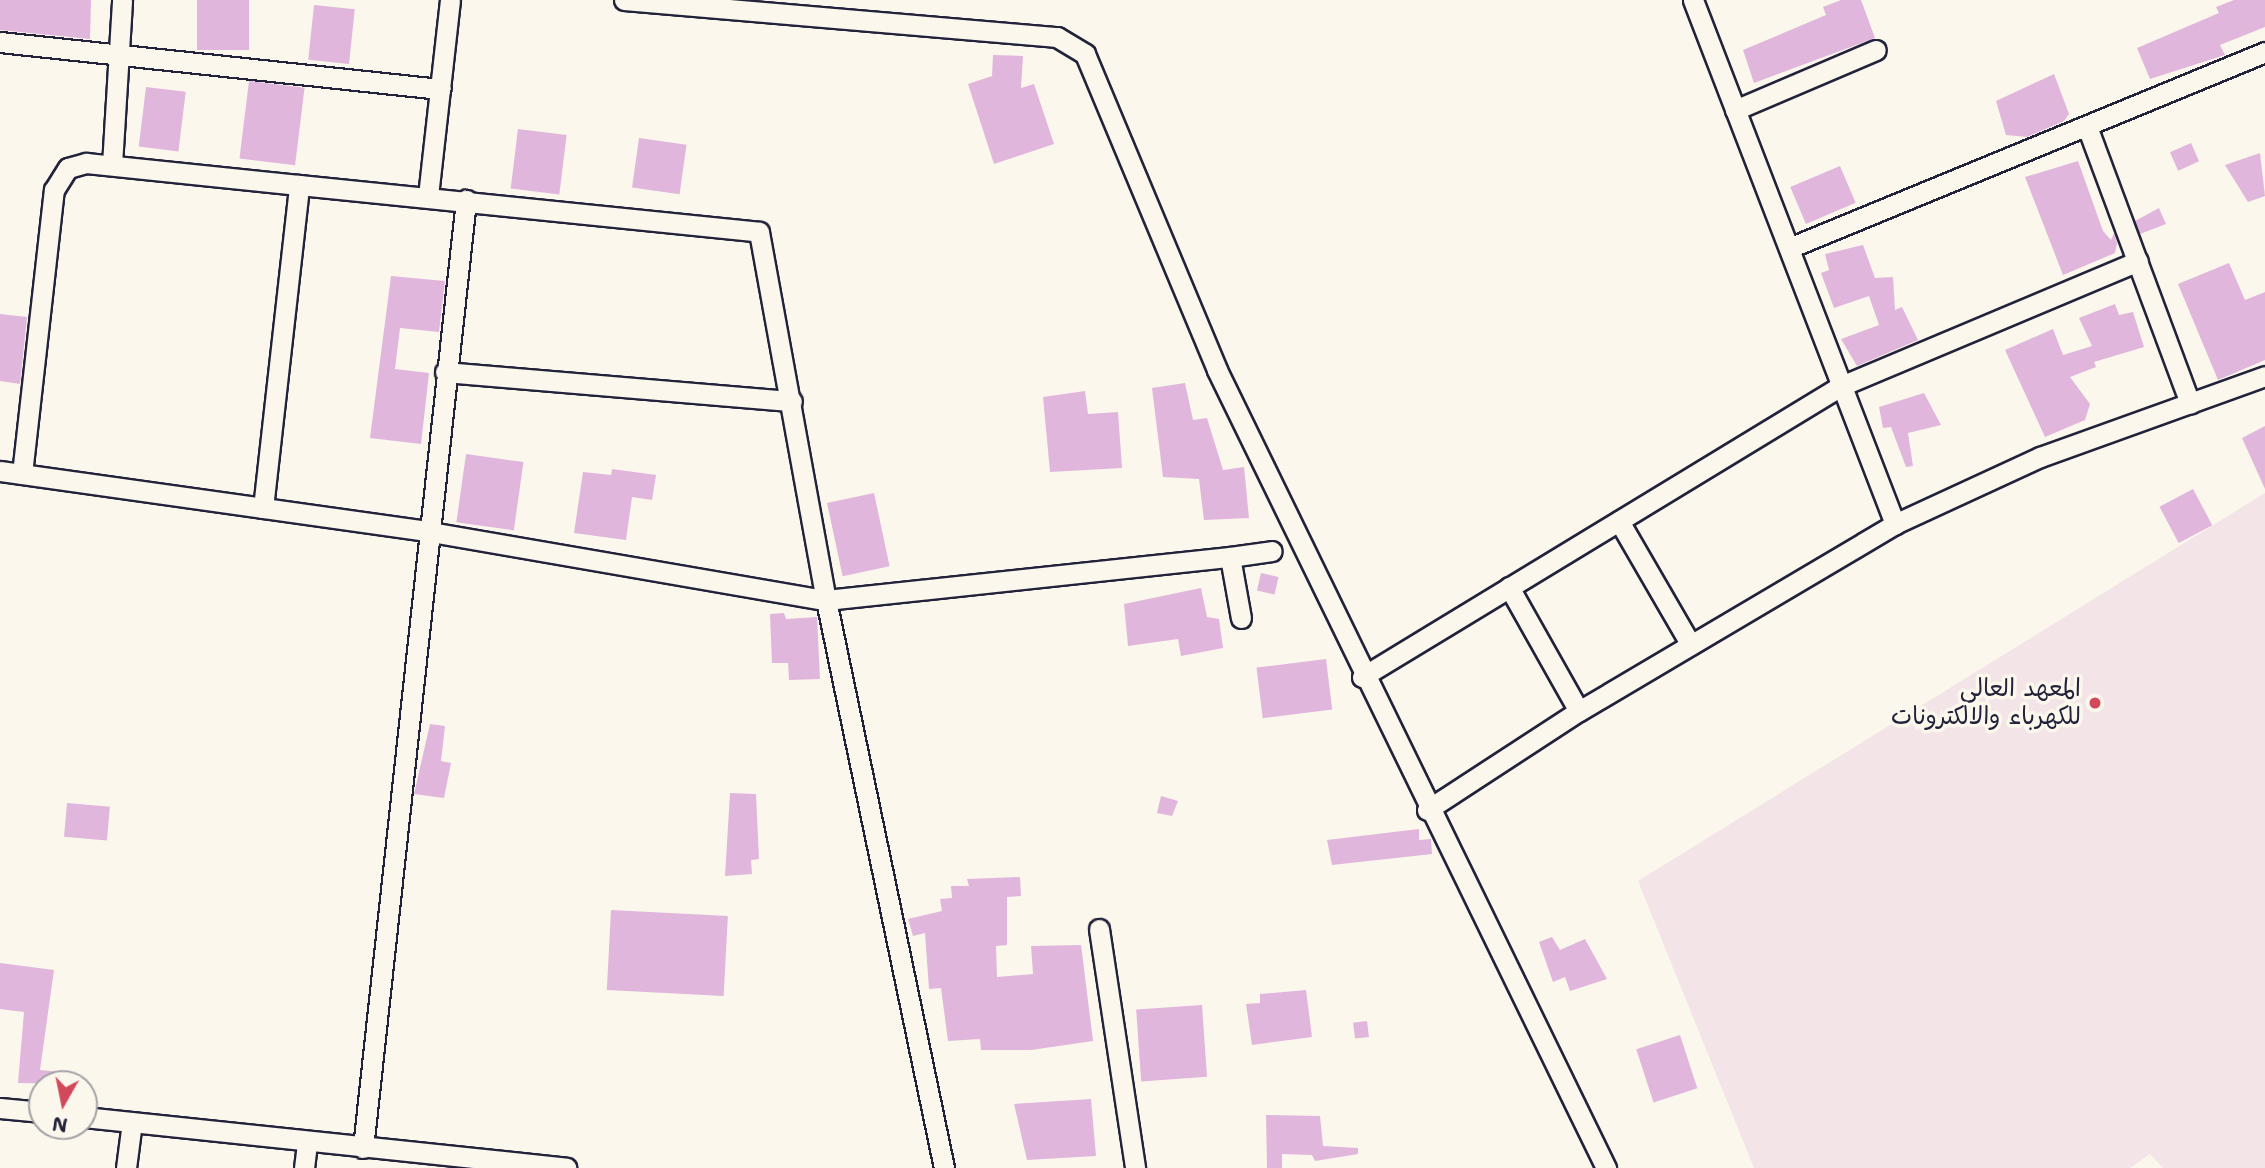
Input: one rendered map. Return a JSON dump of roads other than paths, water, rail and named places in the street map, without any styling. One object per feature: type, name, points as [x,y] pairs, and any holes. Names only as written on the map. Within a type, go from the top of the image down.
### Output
[{"type":"street","points":[[112,166],[122,0]]},
{"type":"street","points":[[428,196],[450,0]]},
{"type":"street","points":[[624,0],[1057,37],[1085,54],[1217,370],[1362,677],[1606,1168]]},
{"type":"street","points":[[1693,0],[1895,524]]},
{"type":"street","points":[[0,42],[440,89]]},
{"type":"street","points":[[1735,110],[1876,50]]},
{"type":"street","points":[[1788,247],[2088,129],[2265,51]]},
{"type":"street","points":[[2088,129],[2190,404]]},
{"type":"street","points":[[22,474],[54,190],[68,168],[112,166],[428,196],[759,232],[792,401],[826,600],[944,1168]]},
{"type":"street","points":[[263,508],[299,185]]},
{"type":"street","points":[[363,1148],[425,531],[466,200]]},
{"type":"street","points":[[1362,677],[1841,386],[2138,261]]},
{"type":"street","points":[[445,372],[792,401]]},
{"type":"street","points":[[1427,810],[1579,711],[1895,524],[2040,457],[2265,376]]},
{"type":"street","points":[[0,471],[425,531],[826,600],[1272,551]]},
{"type":"street","points":[[1619,521],[1691,645]]},
{"type":"street","points":[[1230,557],[1241,618]]},
{"type":"street","points":[[1509,587],[1579,711]]},
{"type":"street","points":[[1100,929],[1135,1168]]},
{"type":"street","points":[[0,1108],[28,1111]]},
{"type":"street","points":[[98,1118],[363,1148],[479,1164],[566,1168]]},
{"type":"street","points":[[126,1168],[132,1122]]},
{"type":"street","points":[[304,1168],[307,1142]]},
{"type":"place","name":"المعهد العالي للكهرباء والالكترونات","points":[[2095,703]]}]
